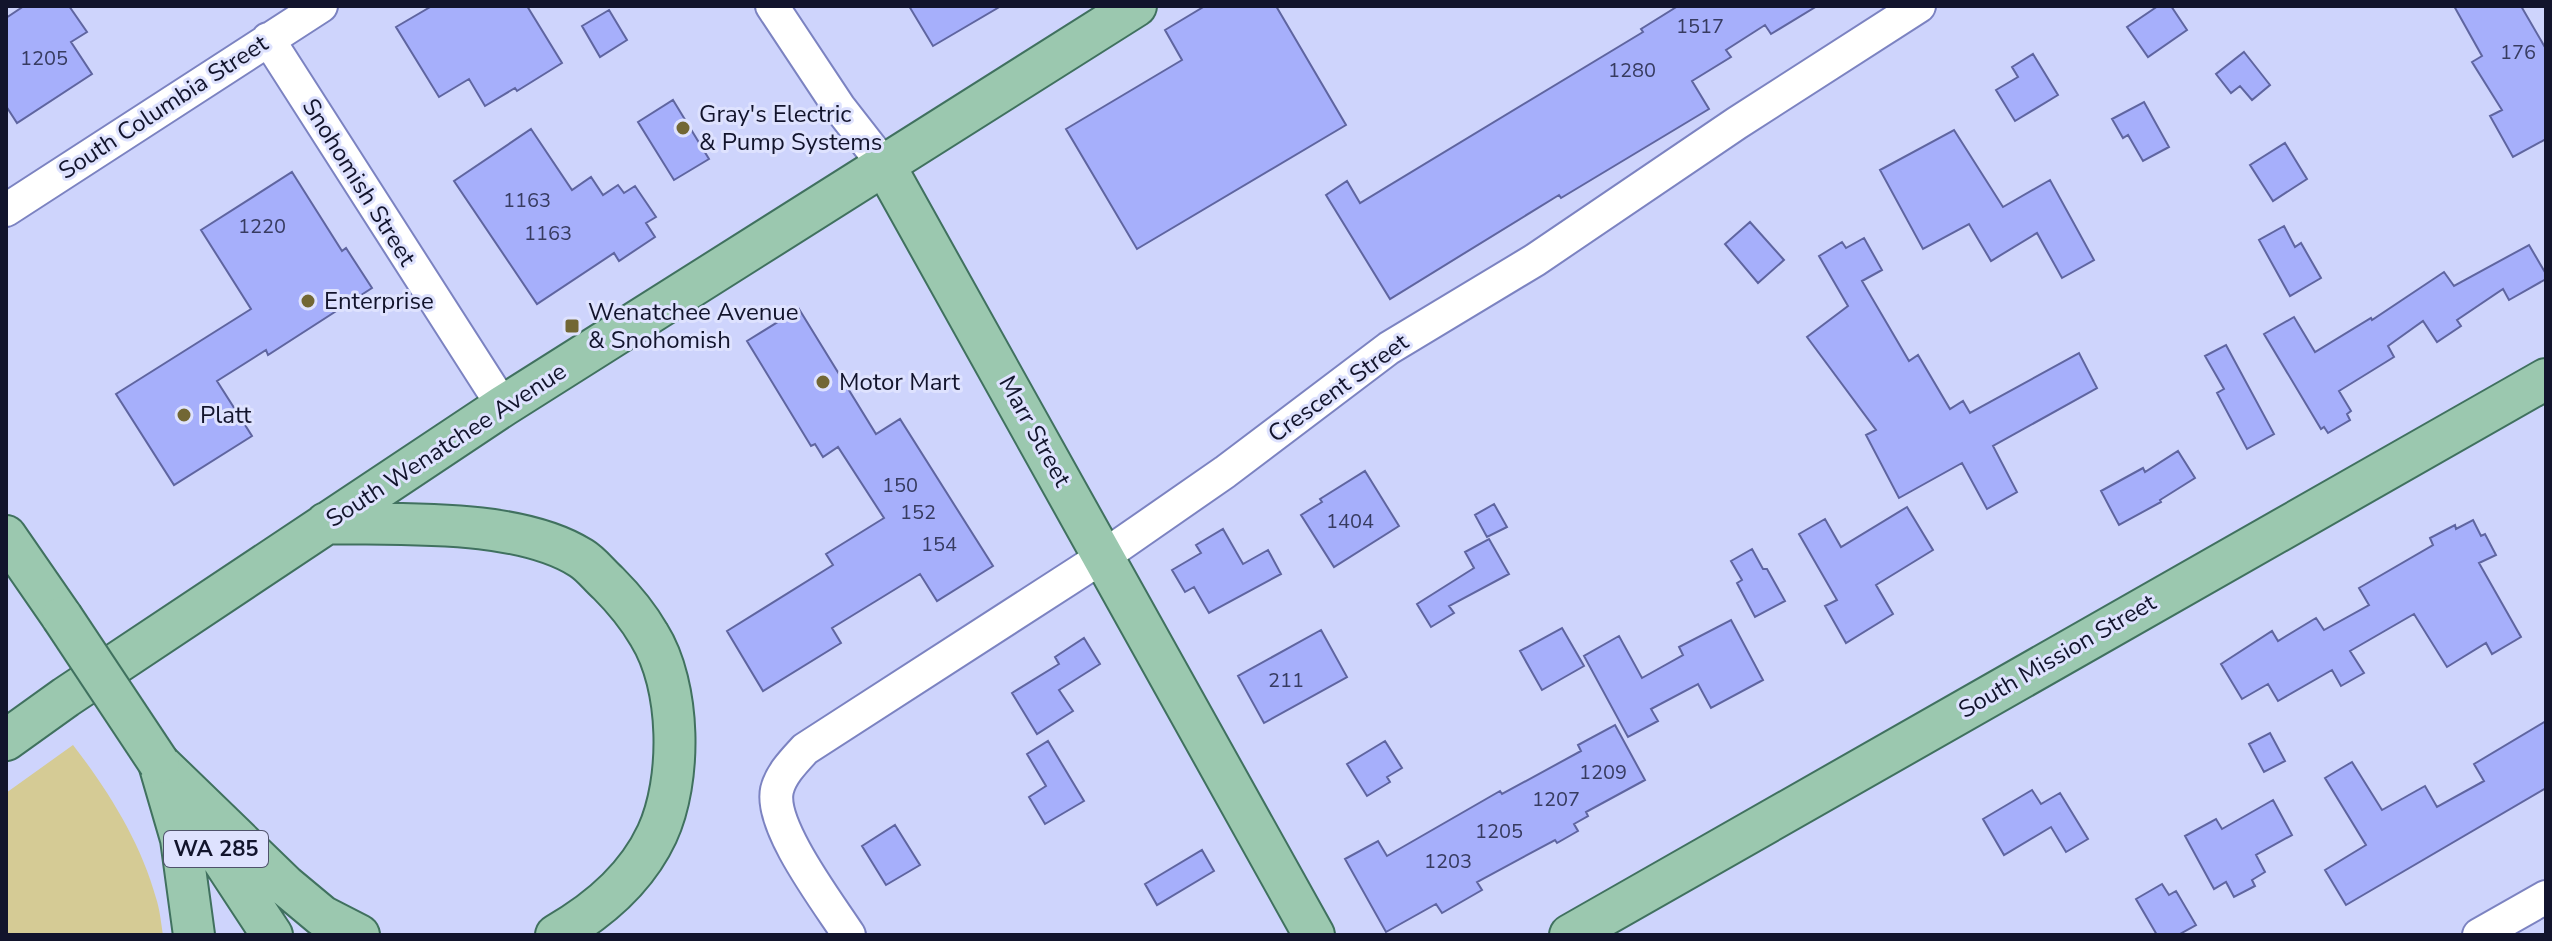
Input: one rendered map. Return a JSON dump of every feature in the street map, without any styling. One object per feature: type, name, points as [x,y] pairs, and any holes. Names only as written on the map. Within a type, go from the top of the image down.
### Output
[{"type":"main road","name":"South Wenatchee Avenue","points":[[6,740],[503,406],[1136,6]]},
{"type":"main road","name":"Marr Street","points":[[885,166],[1314,935]]},
{"type":"main road","name":"South Mission Street","points":[[1570,935],[2546,379]]},
{"type":"main road","points":[[326,523],[495,530],[536,537],[583,559],[620,595],[650,636],[666,675],[673,720],[674,776],[657,834],[625,884],[580,921],[556,935]]},
{"type":"main road","name":"WA 285","points":[[6,536],[272,935]]},
{"type":"main road","points":[[159,763],[181,839],[194,935]]},
{"type":"main road","points":[[159,763],[286,886],[322,916],[359,935]]},
{"type":"main road","points":[[1277,869],[1271,897],[1290,935]]},
{"type":"street","name":"South Columbia Street","points":[[6,210],[321,6]]},
{"type":"street","name":"Marr Street","points":[[772,6],[839,107],[885,166]]},
{"type":"street","name":"Crescent Street","points":[[849,935],[784,830],[776,810],[781,779],[805,749],[1104,556],[1225,472],[1389,348],[1535,260],[1737,123],[1919,6]]},
{"type":"street","name":"Snohomish Street","points":[[268,39],[503,406]]},
{"type":"street","points":[[2479,935],[2546,897]]},
{"type":"shaded area","points":[[73,745],[111,799],[142,857],[156,898],[163,935],[6,935],[6,793]]},
{"type":"building","points":[[24,6],[69,6],[87,32],[71,42],[92,74],[17,123],[6,106],[6,18]]},
{"type":"building","points":[[432,6],[527,6],[562,63],[517,91],[515,88],[485,106],[469,79],[439,97],[396,27]]},
{"type":"building","points":[[909,6],[1001,6],[933,46]]},
{"type":"building","points":[[1205,6],[1276,6],[1346,125],[1137,249],[1066,129],[1182,60],[1165,30]]},
{"type":"building","points":[[1678,6],[1817,6],[1771,34],[1765,25],[1726,50],[1731,57],[1692,81],[1709,109],[1561,198],[1559,195],[1390,299],[1326,195],[1347,181],[1360,203],[1643,32],[1641,29]]},
{"type":"building","points":[[2158,6],[2171,6],[2187,30],[2148,57],[2127,27]]},
{"type":"building","points":[[2454,6],[2521,6],[2546,49],[2546,139],[2513,157],[2490,116],[2502,110],[2472,62],[2482,56]]},
{"type":"building","points":[[609,10],[627,40],[600,57],[582,26]]},
{"type":"building","points":[[2244,52],[2270,85],[2252,100],[2240,86],[2231,93],[2216,74]]},
{"type":"building","points":[[2033,54],[2058,95],[2015,121],[1996,90],[2018,77],[2012,67]]},
{"type":"building","points":[[673,100],[709,159],[674,180],[638,122]]},
{"type":"building","points":[[2144,102],[2169,147],[2143,161],[2128,135],[2123,138],[2112,119]]},
{"type":"building","points":[[531,129],[572,190],[591,177],[603,195],[618,185],[624,193],[635,186],[656,217],[646,223],[655,237],[619,261],[614,253],[537,304],[454,181]]},
{"type":"building","points":[[1954,130],[2003,207],[2050,180],[2094,260],[2062,278],[2037,233],[1991,261],[1969,224],[1923,249],[1880,170]]},
{"type":"building","points":[[2285,143],[2307,179],[2273,201],[2250,165]]},
{"type":"building","points":[[292,172],[342,251],[346,248],[372,288],[268,355],[266,350],[217,381],[252,436],[174,485],[116,394],[251,309],[201,230]]},
{"type":"building","points":[[1750,222],[1784,260],[1758,283],[1725,244]]},
{"type":"building","points":[[2284,226],[2295,247],[2301,243],[2321,278],[2290,296],[2259,240]]},
{"type":"building","points":[[1864,238],[1882,270],[1862,281],[1909,361],[1918,355],[1950,409],[1963,401],[1970,413],[2079,353],[2097,388],[1993,446],[2017,492],[1987,509],[1962,463],[1899,498],[1866,435],[1876,430],[1807,337],[1848,306],[1819,256],[1842,242],[1846,248]]},
{"type":"building","points":[[2529,245],[2546,279],[2509,300],[2503,289],[2457,320],[2461,326],[2437,342],[2423,321],[2388,346],[2394,357],[2339,391],[2351,411],[2347,414],[2350,420],[2328,433],[2324,427],[2321,429],[2264,334],[2294,317],[2315,352],[2372,320],[2444,272],[2454,286]]},
{"type":"building","points":[[799,309],[876,434],[900,419],[993,566],[937,601],[920,574],[832,628],[841,643],[763,691],[727,631],[833,565],[826,554],[884,518],[838,447],[823,457],[815,444],[811,446],[747,341]]},
{"type":"building","points":[[2226,345],[2274,434],[2247,449],[2217,393],[2224,389],[2205,356]]},
{"type":"building","points":[[2178,451],[2195,478],[2161,502],[2119,525],[2101,491],[2143,468],[2145,472]]},
{"type":"building","points":[[1365,471],[1399,526],[1334,567],[1301,515],[1322,502],[1320,499]]},
{"type":"building","points":[[1494,504],[1507,527],[1487,537],[1475,515]]},
{"type":"building","points":[[1907,507],[1933,550],[1876,585],[1893,614],[1846,643],[1825,606],[1837,600],[1799,534],[1825,519],[1841,547]]},
{"type":"building","points":[[2473,520],[2496,555],[2479,563],[2521,637],[2492,654],[2486,643],[2447,667],[2414,614],[2350,651],[2364,673],[2341,686],[2332,670],[2278,701],[2268,684],[2242,699],[2221,664],[2272,631],[2278,641],[2316,618],[2324,630],[2369,605],[2359,588],[2433,545],[2430,538]]},
{"type":"building","points":[[1223,529],[1243,564],[1268,550],[1281,574],[1209,613],[1194,587],[1185,592],[1172,570],[1201,553],[1196,545]]},
{"type":"building","points":[[1489,539],[1509,574],[1449,606],[1454,613],[1431,627],[1417,604],[1474,568],[1465,552]]},
{"type":"building","points":[[1752,549],[1785,601],[1755,617],[1737,583],[1742,580],[1731,561]]},
{"type":"building","points":[[1731,620],[1763,680],[1711,708],[1698,684],[1651,709],[1658,721],[1628,737],[1584,656],[1619,636],[1642,678],[1683,655],[1679,647]]},
{"type":"building","points":[[1562,628],[1584,666],[1542,690],[1520,651]]},
{"type":"building","points":[[1321,630],[1347,677],[1264,723],[1238,676]]},
{"type":"building","points":[[1084,638],[1100,664],[1059,690],[1073,711],[1037,734],[1012,693],[1059,664],[1055,657]]},
{"type":"building","points":[[2546,721],[2546,788],[2346,905],[2325,870],[2366,845],[2325,778],[2352,762],[2382,810],[2425,786],[2437,807],[2484,781],[2474,764]]},
{"type":"building","points":[[1615,725],[1645,780],[1586,812],[1588,816],[1574,824],[1578,831],[1477,882],[1482,890],[1442,913],[1436,904],[1386,932],[1345,859],[1378,841],[1387,856],[1500,791],[1502,794],[1581,751],[1578,745]]},
{"type":"building","points":[[2270,733],[2285,761],[2264,772],[2249,744]]},
{"type":"building","points":[[1048,741],[1084,801],[1045,824],[1029,797],[1046,786],[1027,754]]},
{"type":"building","points":[[1385,741],[1402,768],[1387,777],[1390,782],[1367,796],[1347,764]]},
{"type":"building","points":[[2032,790],[2041,804],[2060,793],[2088,839],[2066,852],[2051,827],[2004,855],[1983,819]]},
{"type":"building","points":[[2273,800],[2292,835],[2256,855],[2265,872],[2252,880],[2255,886],[2234,897],[2226,882],[2214,889],[2185,836],[2216,819],[2222,829]]},
{"type":"building","points":[[895,825],[920,865],[886,885],[862,846]]},
{"type":"building","points":[[1202,850],[1214,871],[1157,905],[1145,884]]},
{"type":"building","points":[[2162,884],[2169,895],[2176,891],[2196,925],[2178,935],[2157,935],[2136,899]]},
{"type":"place","name":"Gray's Electric & Pump Systems","points":[[683,128]]},
{"type":"place","name":"Enterprise","points":[[308,301]]},
{"type":"place","name":"Wenatchee Avenue & Snohomish","points":[[572,326]]},
{"type":"place","name":"Motor Mart","points":[[823,382]]},
{"type":"place","name":"Platt","points":[[184,415]]}]
